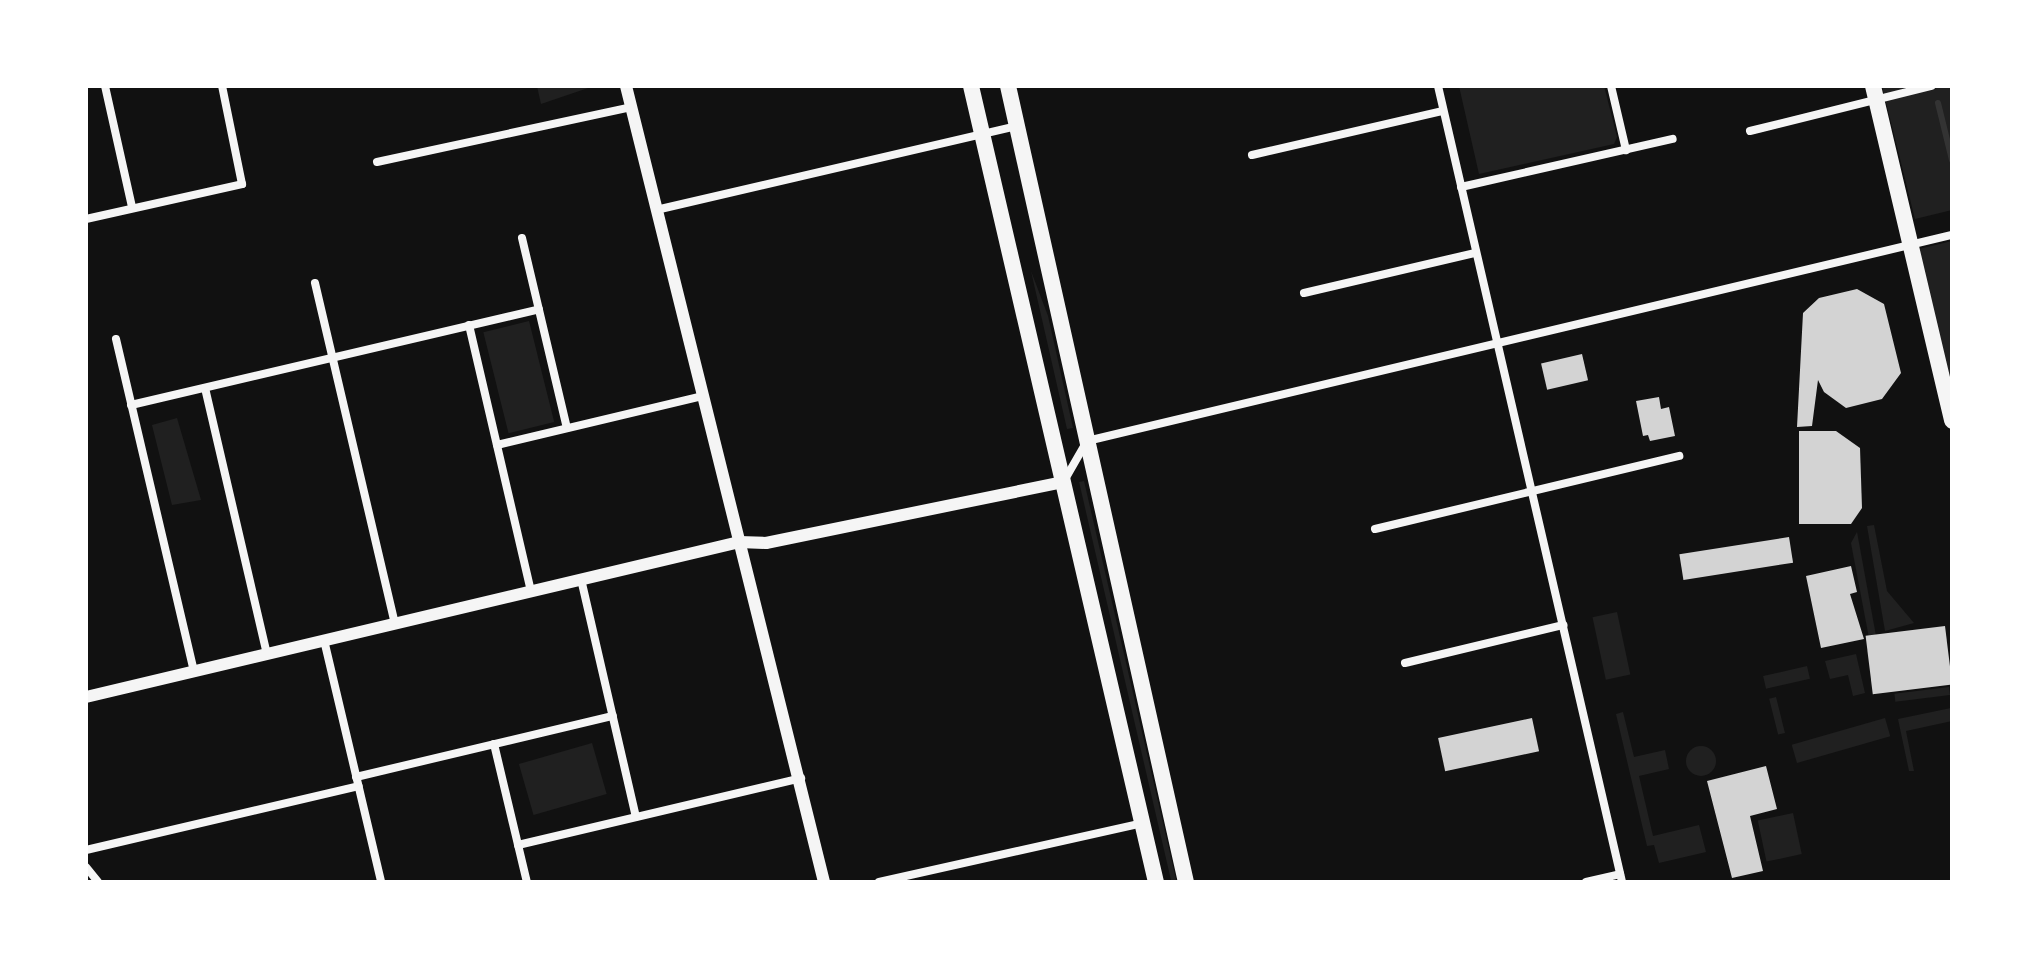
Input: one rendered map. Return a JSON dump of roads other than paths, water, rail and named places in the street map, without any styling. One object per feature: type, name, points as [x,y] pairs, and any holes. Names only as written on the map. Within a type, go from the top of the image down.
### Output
[{"type":"main road","points":[[971,86],[1156,882]]},
{"type":"main road","points":[[1012,87],[1017,126],[1186,882]]},
{"type":"main road","points":[[1875,93],[1952,421]]},
{"type":"street","points":[[105,86],[132,207]]},
{"type":"street","points":[[86,219],[242,184],[222,86]]},
{"type":"street","points":[[626,86],[739,542],[802,778],[824,882]]},
{"type":"street","points":[[1438,86],[1621,878],[1586,882]]},
{"type":"street","points":[[1611,86],[1626,150]]},
{"type":"street","points":[[1750,131],[1875,93],[1931,86]]},
{"type":"street","points":[[377,162],[631,107]]},
{"type":"street","points":[[1252,155],[1443,111]]},
{"type":"street","points":[[656,210],[1017,126]]},
{"type":"street","points":[[1461,187],[1673,139]]},
{"type":"street","points":[[86,697],[739,542],[766,543],[1064,482],[1087,441],[1952,235]]},
{"type":"street","points":[[522,238],[567,428]]},
{"type":"street","points":[[1304,293],[1475,253]]},
{"type":"street","points":[[315,283],[395,624]]},
{"type":"street","points":[[131,405],[539,309]]},
{"type":"street","points":[[469,325],[531,591]]},
{"type":"street","points":[[116,339],[194,671]]},
{"type":"street","points":[[205,388],[267,654]]},
{"type":"street","points":[[497,445],[703,396]]},
{"type":"street","points":[[1375,529],[1679,456]]},
{"type":"street","points":[[581,579],[636,817]]},
{"type":"street","points":[[1405,663],[1563,625]]},
{"type":"street","points":[[324,640],[381,882]]},
{"type":"street","points":[[86,850],[613,716]]},
{"type":"street","points":[[494,744],[527,882]]},
{"type":"street","points":[[518,845],[802,778]]},
{"type":"street","points":[[879,882],[1143,823]]},
{"type":"street","points":[[86,867],[98,882]]},
{"type":"waterway","points":[[1938,103],[1952,160]]}]
